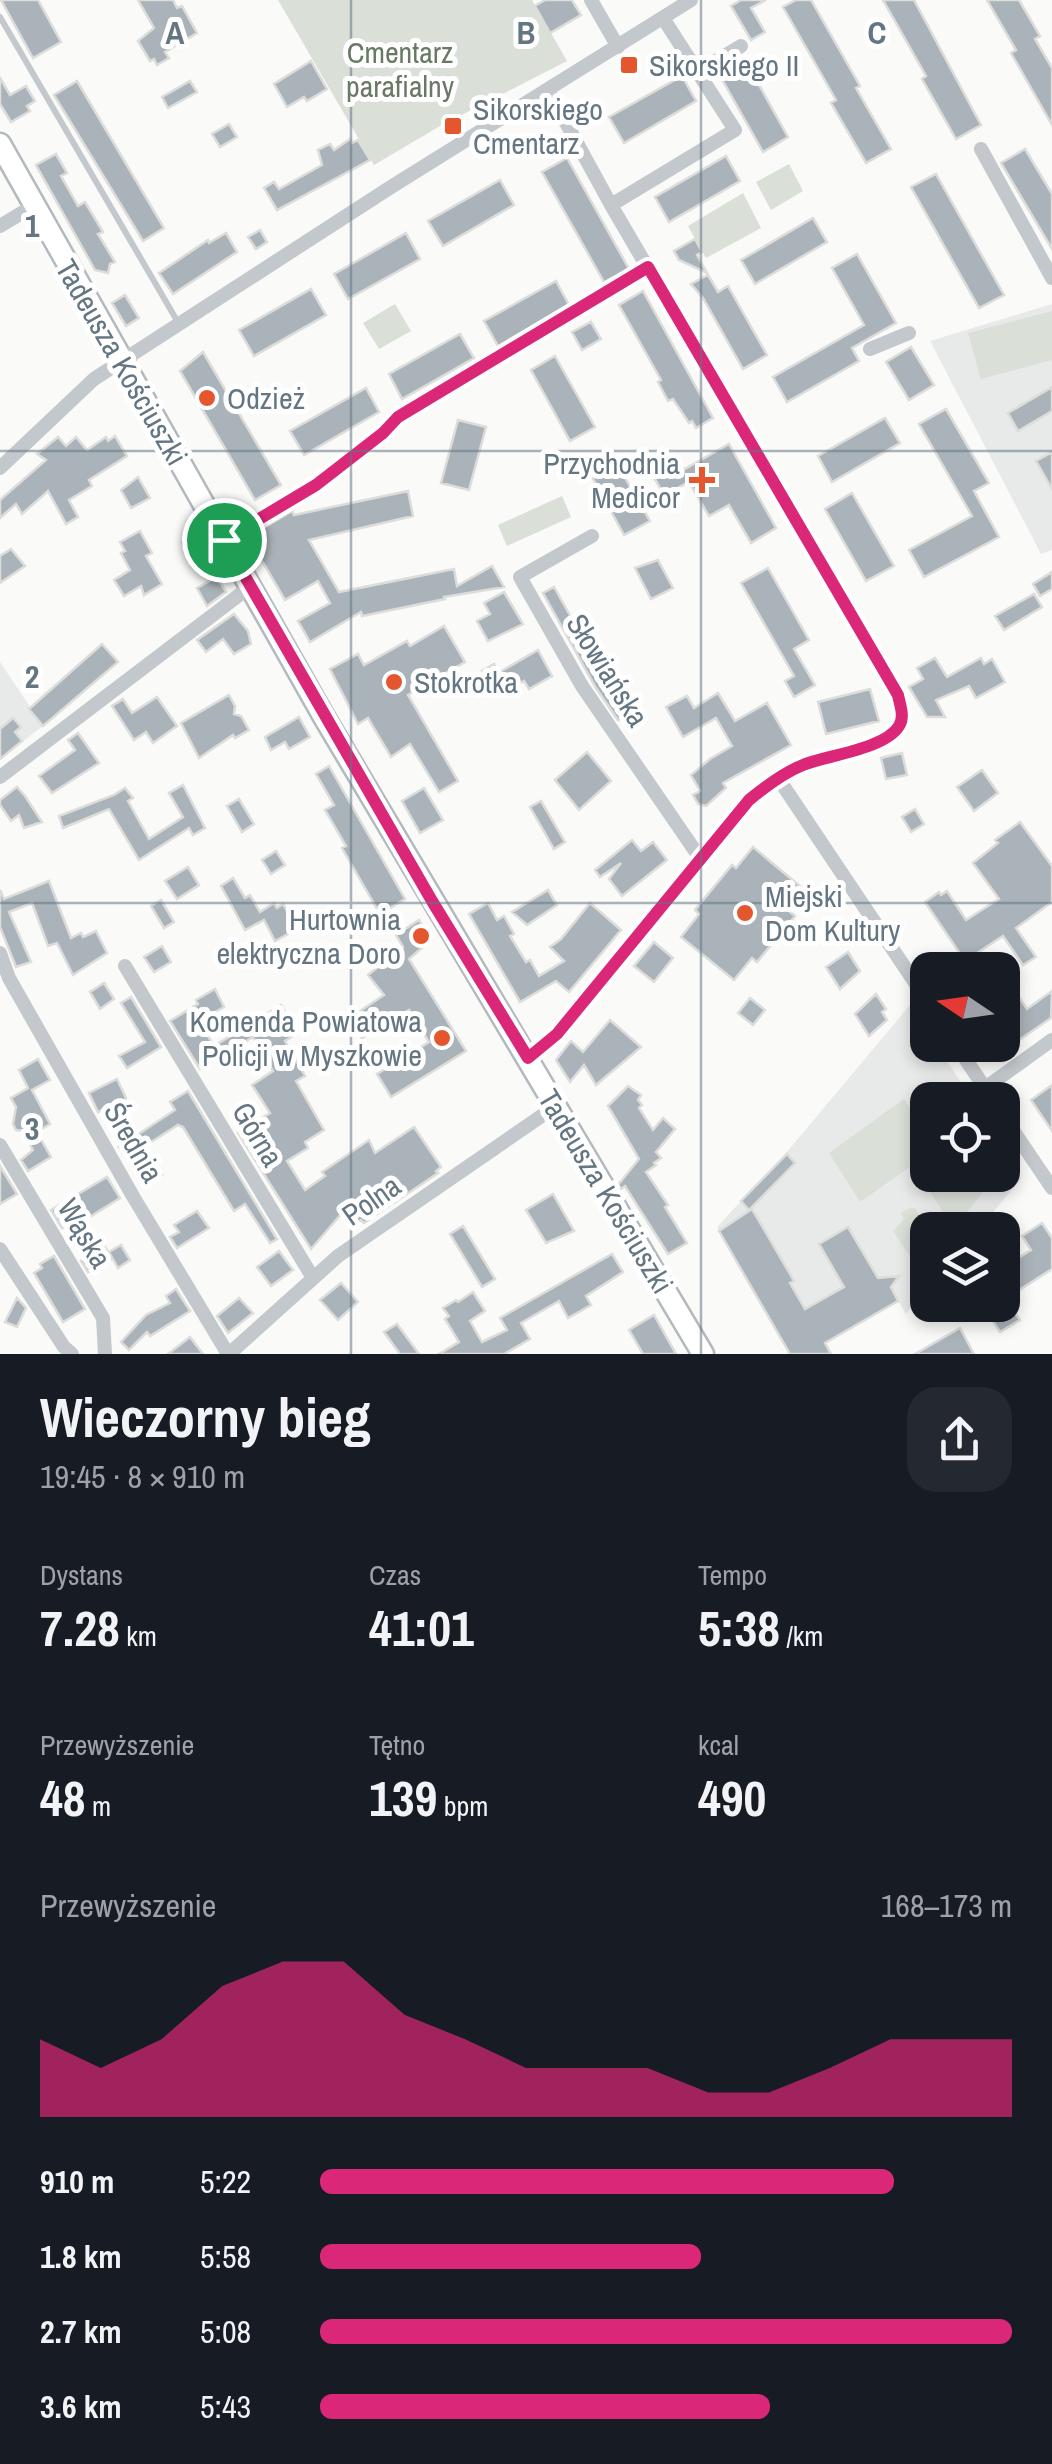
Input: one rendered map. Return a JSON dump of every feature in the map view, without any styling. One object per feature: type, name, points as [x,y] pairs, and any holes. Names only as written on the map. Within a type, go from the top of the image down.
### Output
[{"type":"main road","name":"Tadeusza Kościuszki","points":[[0,144],[432,901],[703,1354]]},
{"type":"street","points":[[590,0],[618,47]]},
{"type":"street","points":[[0,468],[94,379],[391,186],[691,0]]},
{"type":"street","points":[[611,205],[735,130],[662,18]]},
{"type":"street","points":[[696,73],[740,46]]},
{"type":"street","points":[[528,1058],[557,1034],[749,800],[804,764],[882,741],[898,727],[901,709],[898,695],[611,205],[548,90]]},
{"type":"street","points":[[981,149],[1052,278]]},
{"type":"street","points":[[0,226],[35,205]]},
{"type":"street","points":[[870,348],[909,333]]},
{"type":"street","name":"Słowiańska","points":[[592,536],[520,577],[582,686],[700,858]]},
{"type":"street","points":[[0,777],[251,586]]},
{"type":"street","points":[[778,778],[910,975]]},
{"type":"street","name":"Średnia","points":[[0,953],[9,978],[134,1198],[228,1354]]},
{"type":"street","name":"Górna","points":[[125,966],[313,1278]]},
{"type":"street","points":[[1003,1082],[1052,1040]]},
{"type":"street","name":"Polna","points":[[228,1354],[338,1256],[556,1106]]},
{"type":"street","points":[[1020,1141],[1052,1188]]},
{"type":"street","name":"Wąska","points":[[0,1145],[103,1318],[105,1354]]},
{"type":"street","points":[[0,1249],[65,1352]]},
{"type":"lane","points":[[0,17],[179,325]]},
{"type":"lane","points":[[224,540],[316,485],[398,417],[648,267]]},
{"type":"shaded area","points":[[1052,304],[1052,550],[1041,554],[930,341]]},
{"type":"shaded area","points":[[0,662],[43,726],[0,759]]},
{"type":"shaded area","points":[[910,1005],[910,1062],[947,1062],[961,1082],[910,1082],[910,1192],[1010,1192],[993,1212],[910,1212],[910,1309],[906,1314],[898,1301],[826,1343],[829,1350],[823,1354],[790,1354],[717,1227],[786,1153]]},
{"type":"green space","name":"Cmentarz parafialny","points":[[278,0],[532,0],[567,61],[440,126],[374,165]]},
{"type":"green space","points":[[789,164],[803,191],[771,210],[756,182]]},
{"type":"green space","points":[[743,193],[761,228],[706,258],[688,226]]},
{"type":"green space","points":[[395,304],[411,331],[379,349],[363,323]]},
{"type":"green space","points":[[1052,311],[1052,360],[981,379],[968,333]]},
{"type":"green space","points":[[562,496],[571,517],[507,546],[498,525]]},
{"type":"green space","points":[[904,1099],[910,1108],[910,1167],[860,1202],[829,1153]]},
{"type":"green space","points":[[930,1192],[983,1192],[967,1212],[943,1212]]},
{"type":"green space","points":[[910,1208],[917,1212],[910,1212],[910,1256],[893,1231],[904,1219],[901,1213]]},
{"type":"building","points":[[1,0],[38,0],[61,42],[33,58]]},
{"type":"building","points":[[138,0],[173,0],[177,8],[182,6],[197,33],[165,52],[169,58],[157,65],[154,59],[150,61],[138,41],[154,28]]},
{"type":"building","points":[[545,0],[572,0],[581,15],[550,33],[535,6]]},
{"type":"building","points":[[741,0],[766,0],[751,8],[765,32],[751,40],[731,6]]},
{"type":"building","points":[[796,0],[811,0],[891,149],[866,163],[831,103],[836,100],[783,7]]},
{"type":"building","points":[[883,0],[914,0],[981,125],[956,139]]},
{"type":"building","points":[[987,0],[1019,0],[1040,36],[1035,39],[1052,68],[1052,125],[1011,53],[1016,50]]},
{"type":"building","points":[[311,61],[327,89],[287,107],[274,84]]},
{"type":"building","points":[[749,67],[788,137],[763,152],[723,81]]},
{"type":"building","points":[[682,76],[696,101],[624,143],[609,117]]},
{"type":"building","points":[[0,78],[10,95],[26,86],[35,101],[27,106],[30,111],[11,122],[0,104]]},
{"type":"building","points":[[77,81],[164,228],[143,241],[54,95]]},
{"type":"building","points":[[190,81],[197,92],[168,108],[162,97]]},
{"type":"building","points":[[229,124],[237,137],[220,147],[212,134]]},
{"type":"building","points":[[350,139],[352,143],[358,140],[370,160],[277,210],[264,188],[274,182],[279,189],[322,165],[318,150],[330,144],[334,150]]},
{"type":"building","points":[[1025,149],[1052,194],[1052,249],[1001,163]]},
{"type":"building","points":[[56,154],[67,173],[61,176],[78,206],[85,202],[103,232],[98,234],[115,262],[110,264],[108,273],[95,270],[36,165]]},
{"type":"building","points":[[726,156],[740,181],[669,222],[655,197]]},
{"type":"building","points":[[567,158],[629,269],[604,282],[542,172]]},
{"type":"building","points":[[936,174],[1004,295],[979,308],[911,187]]},
{"type":"building","points":[[500,180],[514,205],[443,246],[428,221]]},
{"type":"building","points":[[813,218],[827,242],[755,284],[741,260]]},
{"type":"building","points":[[260,230],[267,242],[256,249],[248,237]]},
{"type":"building","points":[[226,233],[237,252],[173,294],[159,273],[208,240],[209,243]]},
{"type":"building","points":[[406,233],[420,259],[348,299],[334,274]]},
{"type":"building","points":[[695,239],[702,252],[697,255],[707,273],[679,260],[674,251]]},
{"type":"building","points":[[857,254],[896,323],[852,348],[859,361],[787,402],[773,377],[864,325],[832,268]]},
{"type":"building","points":[[708,275],[718,292],[728,286],[767,355],[743,369],[691,284]]},
{"type":"building","points":[[556,281],[569,305],[498,346],[484,321]]},
{"type":"building","points":[[311,289],[326,315],[254,356],[239,330]]},
{"type":"building","points":[[643,291],[713,418],[696,428],[673,399],[668,401],[658,382],[661,380],[619,305]]},
{"type":"building","points":[[125,295],[139,318],[126,326],[112,303]]},
{"type":"building","points":[[591,322],[601,339],[582,350],[572,332]]},
{"type":"building","points":[[460,334],[474,358],[402,399],[389,374]]},
{"type":"building","points":[[911,347],[934,385],[909,400],[886,362]]},
{"type":"building","points":[[203,352],[281,485],[255,500],[180,371]]},
{"type":"building","points":[[555,356],[595,427],[570,441],[531,370]]},
{"type":"building","points":[[1052,387],[1052,411],[1018,431],[1008,413]]},
{"type":"building","points":[[366,388],[379,412],[304,455],[290,431]]},
{"type":"building","points":[[946,409],[989,483],[974,491],[999,537],[924,577],[909,550],[972,516],[919,424]]},
{"type":"building","points":[[885,418],[900,443],[832,482],[818,456]]},
{"type":"building","points":[[458,420],[486,427],[469,490],[441,483]]},
{"type":"building","points":[[115,436],[127,456],[89,480],[92,486],[69,500],[78,517],[66,524],[48,491],[22,514],[16,504],[0,518],[0,500],[46,460],[37,454],[58,437],[66,446],[76,437],[87,450],[106,437],[108,441]]},
{"type":"building","name":"Przychodnia Medicor","points":[[729,444],[776,528],[751,543],[729,505],[709,516],[689,482],[664,495],[646,463],[661,456],[665,464],[676,458],[683,470]]},
{"type":"building","points":[[609,450],[650,521],[624,535],[585,464]]},
{"type":"building","points":[[1052,452],[1052,489],[1036,461]]},
{"type":"building","points":[[138,477],[150,498],[131,508],[121,490]]},
{"type":"building","points":[[408,491],[413,516],[309,540],[339,592],[454,569],[457,586],[492,566],[504,587],[362,616],[361,612],[310,642],[298,621],[330,603],[318,581],[285,600],[248,537],[292,511],[294,515]]},
{"type":"building","points":[[852,493],[894,566],[866,581],[825,509]]},
{"type":"building","points":[[140,531],[152,553],[146,556],[162,584],[144,595],[141,586],[124,596],[114,580],[130,570],[120,542]]},
{"type":"building","points":[[194,535],[203,550],[191,557],[182,542]]},
{"type":"building","points":[[11,549],[25,566],[0,583],[0,556]]},
{"type":"building","points":[[658,560],[673,588],[651,599],[635,568]]},
{"type":"building","points":[[768,568],[809,640],[794,649],[815,685],[794,697],[785,681],[794,676],[741,583]]},
{"type":"building","points":[[1052,572],[1052,589],[1040,596],[1033,584]]},
{"type":"building","points":[[217,577],[226,592],[207,606],[197,588]]},
{"type":"building","points":[[554,587],[626,715],[618,720],[543,593]]},
{"type":"building","points":[[504,592],[523,624],[488,641],[477,621],[490,614],[484,603]]},
{"type":"building","points":[[1034,594],[1042,607],[1004,630],[995,616]]},
{"type":"building","points":[[234,614],[248,631],[251,644],[234,654],[223,639],[206,652],[197,640]]},
{"type":"building","points":[[444,626],[465,662],[408,695],[458,781],[439,792],[410,744],[391,757],[368,718],[358,724],[330,669],[358,654],[364,665],[407,641],[410,646]]},
{"type":"building","points":[[102,644],[118,662],[43,726],[29,709]]},
{"type":"building","points":[[538,650],[552,676],[529,689],[524,681],[496,696],[482,671],[494,664],[498,673]]},
{"type":"building","points":[[935,658],[947,677],[981,658],[984,664],[992,659],[1005,682],[976,698],[969,686],[936,700],[945,717],[927,717],[909,687],[923,679],[917,668]]},
{"type":"building","points":[[870,689],[879,721],[826,734],[818,702]]},
{"type":"building","points":[[718,693],[735,721],[767,703],[791,745],[723,783],[726,788],[706,806],[698,804],[693,795],[700,791],[691,775],[732,746],[716,718],[683,737],[666,707],[687,696],[694,708]]},
{"type":"building","points":[[229,695],[235,706],[234,714],[241,716],[249,730],[235,738],[233,735],[199,758],[181,723]]},
{"type":"building","points":[[157,697],[177,726],[153,743],[146,732],[134,740],[112,706],[123,699],[132,713]]},
{"type":"building","points":[[299,717],[310,737],[289,749],[285,742],[271,750],[265,737]]},
{"type":"building","points":[[13,718],[21,727],[15,732],[22,741],[0,759],[0,729]]},
{"type":"building","points":[[78,733],[99,763],[52,793],[39,776],[75,750],[68,740]]},
{"type":"building","points":[[587,752],[611,781],[579,810],[555,780]]},
{"type":"building","points":[[902,753],[907,775],[886,779],[881,758]]},
{"type":"building","points":[[329,766],[405,899],[380,914],[325,810],[334,805],[316,774]]},
{"type":"building","points":[[982,770],[998,793],[974,811],[957,787]]},
{"type":"building","points":[[183,785],[205,828],[193,835],[189,828],[139,860],[109,809],[63,828],[59,816],[125,788],[149,839],[183,817],[169,793]]},
{"type":"building","points":[[17,787],[42,822],[24,828],[19,815],[11,821],[0,800]]},
{"type":"building","points":[[424,788],[443,820],[420,833],[402,801]]},
{"type":"building","points":[[239,799],[254,824],[242,832],[227,806]]},
{"type":"building","points":[[541,801],[565,842],[554,849],[530,807]]},
{"type":"building","points":[[915,809],[924,824],[911,832],[902,817]]},
{"type":"building","points":[[1020,822],[1052,866],[1052,902],[1016,928],[1036,957],[1023,965],[1020,952],[1014,952],[1003,936],[979,952],[959,952],[925,902],[947,891],[966,920],[999,899],[973,863],[998,843],[995,840]]},
{"type":"building","points":[[632,840],[641,851],[653,842],[667,860],[622,896],[609,879],[621,863],[600,877],[595,870]]},
{"type":"building","name":"Miejski Dom Kultury","points":[[753,847],[807,892],[790,912],[795,916],[757,962],[752,958],[734,980],[681,937],[699,914],[695,910],[732,865],[736,868]]},
{"type":"building","points":[[276,851],[285,865],[271,874],[262,860]]},
{"type":"building","points":[[188,867],[199,885],[177,899],[165,881]]},
{"type":"building","points":[[233,878],[245,898],[250,895],[260,912],[274,903],[277,908],[283,904],[297,929],[275,941],[264,920],[245,930],[221,886]]},
{"type":"building","points":[[49,881],[71,938],[96,931],[107,953],[73,975],[57,943],[48,946],[32,903],[9,912],[31,962],[16,967],[0,927],[0,890],[4,899]]},
{"type":"building","points":[[548,890],[557,905],[527,925],[512,912]]},
{"type":"building","points":[[161,900],[174,922],[164,928],[151,906]]},
{"type":"building","points":[[488,903],[497,920],[504,916],[514,934],[510,936],[539,976],[564,961],[550,947],[590,903],[621,930],[569,992],[556,981],[520,1002],[469,914]]},
{"type":"building","name":"Komenda Powiatowa Policji w Myszkowie","points":[[419,920],[431,940],[409,959],[466,1051],[391,1097],[377,1074],[429,1042],[409,1010],[362,1038],[356,1028],[367,1022],[360,1011],[384,995],[368,975],[403,947],[396,935]]},
{"type":"building","points":[[654,942],[673,958],[654,982],[634,966]]},
{"type":"building","points":[[162,946],[171,962],[154,972],[144,957]]},
{"type":"building","points":[[848,952],[860,971],[840,989],[826,967]]},
{"type":"building","points":[[104,983],[114,999],[100,1009],[90,992]]},
{"type":"building","points":[[215,989],[224,1007],[199,1021],[214,1046],[281,1005],[298,1033],[285,1041],[305,1076],[296,1081],[324,1130],[305,1142],[308,1148],[287,1161],[305,1190],[325,1176],[322,1172],[369,1140],[375,1153],[414,1127],[441,1167],[438,1173],[364,1223],[361,1220],[353,1225],[343,1212],[311,1249],[238,1133],[270,1113],[252,1085],[273,1071],[253,1037],[200,1069],[170,1021]]},
{"type":"building","points":[[1052,991],[1051,1018],[1020,1040],[1020,999],[1027,1009]]},
{"type":"building","points":[[876,994],[886,1009],[882,1012],[887,1020],[869,1036],[855,1014]]},
{"type":"building","points":[[131,997],[161,1047],[127,1068],[119,1056],[145,1042],[121,1003]]},
{"type":"building","points":[[750,998],[765,1010],[753,1025],[738,1013]]},
{"type":"building","points":[[610,1020],[641,1047],[596,1085],[584,1065],[570,1082],[556,1060],[571,1041],[583,1052]]},
{"type":"building","points":[[38,1059],[50,1080],[32,1090],[50,1124],[40,1130],[39,1136],[51,1157],[28,1171],[21,1160],[33,1150],[23,1131],[16,1130],[13,1124],[16,1107],[11,1098],[28,1088],[19,1070]]},
{"type":"building","points":[[117,1079],[126,1098],[118,1110],[115,1104],[98,1112],[89,1093]]},
{"type":"building","points":[[1052,1085],[1052,1131],[1031,1100]]},
{"type":"building","points":[[628,1086],[641,1095],[639,1108],[653,1130],[663,1118],[675,1129],[656,1152],[661,1158],[646,1172],[687,1243],[668,1254],[625,1186],[621,1189],[618,1185],[639,1159],[608,1106]]},
{"type":"building","points":[[188,1091],[277,1239],[270,1243],[245,1204],[234,1211],[183,1127],[178,1125],[143,1147],[162,1175],[147,1185],[119,1147],[175,1110],[170,1102]]},
{"type":"building","points":[[787,1154],[795,1163],[749,1210],[741,1201]]},
{"type":"building","points":[[0,1166],[17,1194],[0,1204]]},
{"type":"building","points":[[107,1177],[120,1198],[80,1223],[77,1219],[62,1228],[51,1210]]},
{"type":"building","points":[[553,1194],[574,1231],[546,1243],[526,1210]]},
{"type":"building","points":[[752,1209],[794,1281],[790,1283],[805,1309],[844,1287],[819,1244],[848,1227],[878,1278],[899,1276],[891,1287],[898,1301],[825,1343],[831,1354],[790,1354],[719,1231]]},
{"type":"building","points":[[197,1211],[209,1228],[177,1248],[170,1237],[179,1232],[174,1225]]},
{"type":"building","points":[[1042,1223],[1052,1238],[1052,1269],[1020,1289],[1020,1257],[1031,1250],[1022,1236]]},
{"type":"building","points":[[463,1226],[495,1279],[482,1287],[450,1234]]},
{"type":"building","points":[[121,1245],[130,1260],[118,1268],[109,1252]]},
{"type":"building","points":[[105,1247],[112,1259],[88,1272],[81,1261]]},
{"type":"building","points":[[279,1251],[293,1270],[271,1286],[257,1267]]},
{"type":"building","points":[[612,1254],[623,1272],[586,1296],[591,1305],[568,1318],[559,1301],[521,1323],[530,1339],[504,1354],[439,1354],[459,1342],[443,1308],[456,1300],[473,1292],[485,1311],[470,1321],[482,1342],[507,1330],[500,1318]]},
{"type":"building","points":[[54,1256],[85,1309],[63,1322],[34,1273]]},
{"type":"building","points":[[341,1283],[358,1302],[338,1320],[320,1300]]},
{"type":"building","points":[[176,1289],[190,1311],[150,1336],[147,1332],[129,1350],[121,1342],[146,1315],[170,1303],[166,1296]]},
{"type":"building","points":[[17,1298],[26,1308],[17,1327],[5,1322]]},
{"type":"building","points":[[239,1298],[253,1313],[228,1333],[217,1316]]},
{"type":"building","points":[[654,1315],[676,1354],[643,1354],[629,1330]]},
{"type":"building","points":[[994,1322],[1017,1322],[1000,1332]]},
{"type":"building","points":[[397,1324],[419,1354],[400,1354],[384,1332]]},
{"type":"building","points":[[960,1328],[974,1354],[915,1354]]},
{"type":"building","points":[[190,1337],[203,1354],[168,1354]]},
{"type":"place","name":"Sikorskiego II","points":[[629,65]]},
{"type":"place","name":"Sikorskiego Cmentarz","points":[[453,126]]},
{"type":"place","name":"Odzież","points":[[207,398]]},
{"type":"place","name":"Przychodnia Medicor","points":[[702,480]]},
{"type":"place","name":"Stokrotka","points":[[394,682]]},
{"type":"place","name":"Miejski Dom Kultury","points":[[745,913]]},
{"type":"place","name":"Hurtownia elektryczna Doro","points":[[421,936]]},
{"type":"place","name":"Komenda Powiatowa Policji w Myszkowie","points":[[442,1038]]},
{"type":"route","points":[[648,267],[898,695],[901,720],[882,741],[804,764],[749,800],[557,1034],[528,1058],[324,717],[224,540],[316,485],[398,417],[648,267]]}]
